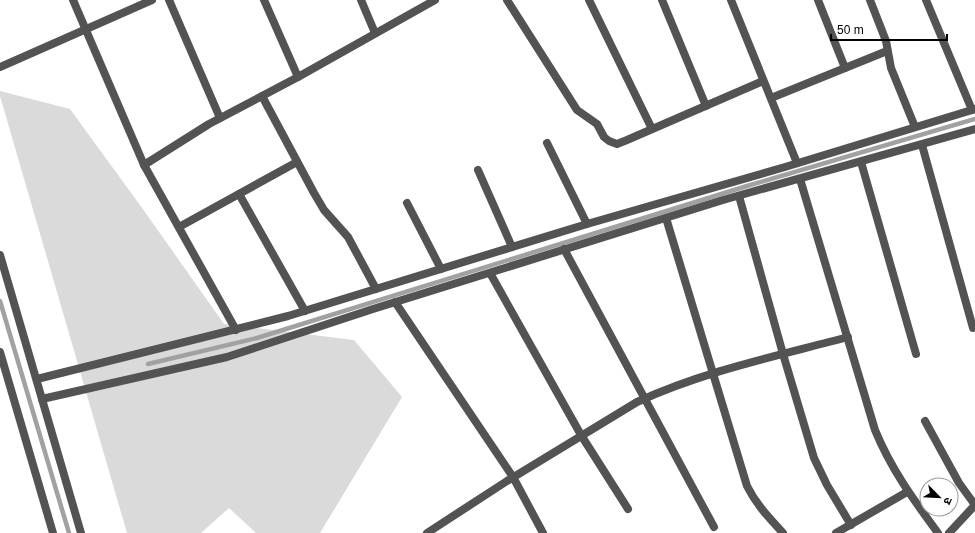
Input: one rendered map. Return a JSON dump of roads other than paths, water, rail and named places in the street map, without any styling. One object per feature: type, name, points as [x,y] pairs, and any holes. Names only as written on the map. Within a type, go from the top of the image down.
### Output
[{"type":"street","points":[[73,0],[144,165],[236,330]]},
{"type":"street","points":[[0,67],[152,0]]},
{"type":"street","points":[[169,0],[220,118]]},
{"type":"street","points":[[264,0],[298,77]]},
{"type":"street","points":[[361,0],[375,33]]},
{"type":"street","points":[[144,165],[220,118],[298,77],[435,0]]},
{"type":"street","points":[[507,0],[577,110],[596,124],[604,137],[617,144],[764,81]]},
{"type":"street","points":[[589,0],[652,129]]},
{"type":"street","points":[[662,0],[706,106]]},
{"type":"street","points":[[731,0],[797,163]]},
{"type":"street","points":[[818,0],[845,68]]},
{"type":"street","points":[[870,0],[886,41],[891,68],[915,127]]},
{"type":"street","points":[[37,381],[305,311],[587,224],[973,110],[926,0]]},
{"type":"street","points":[[771,98],[887,51]]},
{"type":"street","points":[[262,96],[324,210],[348,237],[376,289]]},
{"type":"street","points":[[42,396],[226,357],[564,249],[740,196],[975,129]]},
{"type":"street","points":[[547,143],[587,224]]},
{"type":"street","points":[[922,145],[973,328]]},
{"type":"street","points":[[179,227],[297,162]]},
{"type":"street","points":[[861,162],[916,354]]},
{"type":"street","points":[[478,170],[512,247]]},
{"type":"street","points":[[800,179],[875,430],[889,463],[907,492],[938,533]]},
{"type":"street","points":[[239,194],[305,311]]},
{"type":"street","points":[[740,196],[783,354],[814,458],[827,485],[851,525]]},
{"type":"street","points":[[407,203],[441,269]]},
{"type":"street","points":[[666,218],[747,486],[758,505],[783,533]]},
{"type":"street","points":[[564,249],[714,527]]},
{"type":"street","points":[[0,255],[81,533]]},
{"type":"street","points":[[490,273],[581,436],[628,508]]},
{"type":"street","points":[[395,302],[513,477],[543,533]]},
{"type":"street","points":[[427,533],[513,477],[645,398],[714,373],[848,337]]},
{"type":"street","points":[[0,352],[53,533]]},
{"type":"street","points":[[925,421],[959,483],[975,505],[949,533]]},
{"type":"street","points":[[836,533],[907,492]]},
{"type":"waterway","points":[[148,364],[257,338],[747,186],[975,119]]},
{"type":"waterway","points":[[0,301],[69,533]]}]
